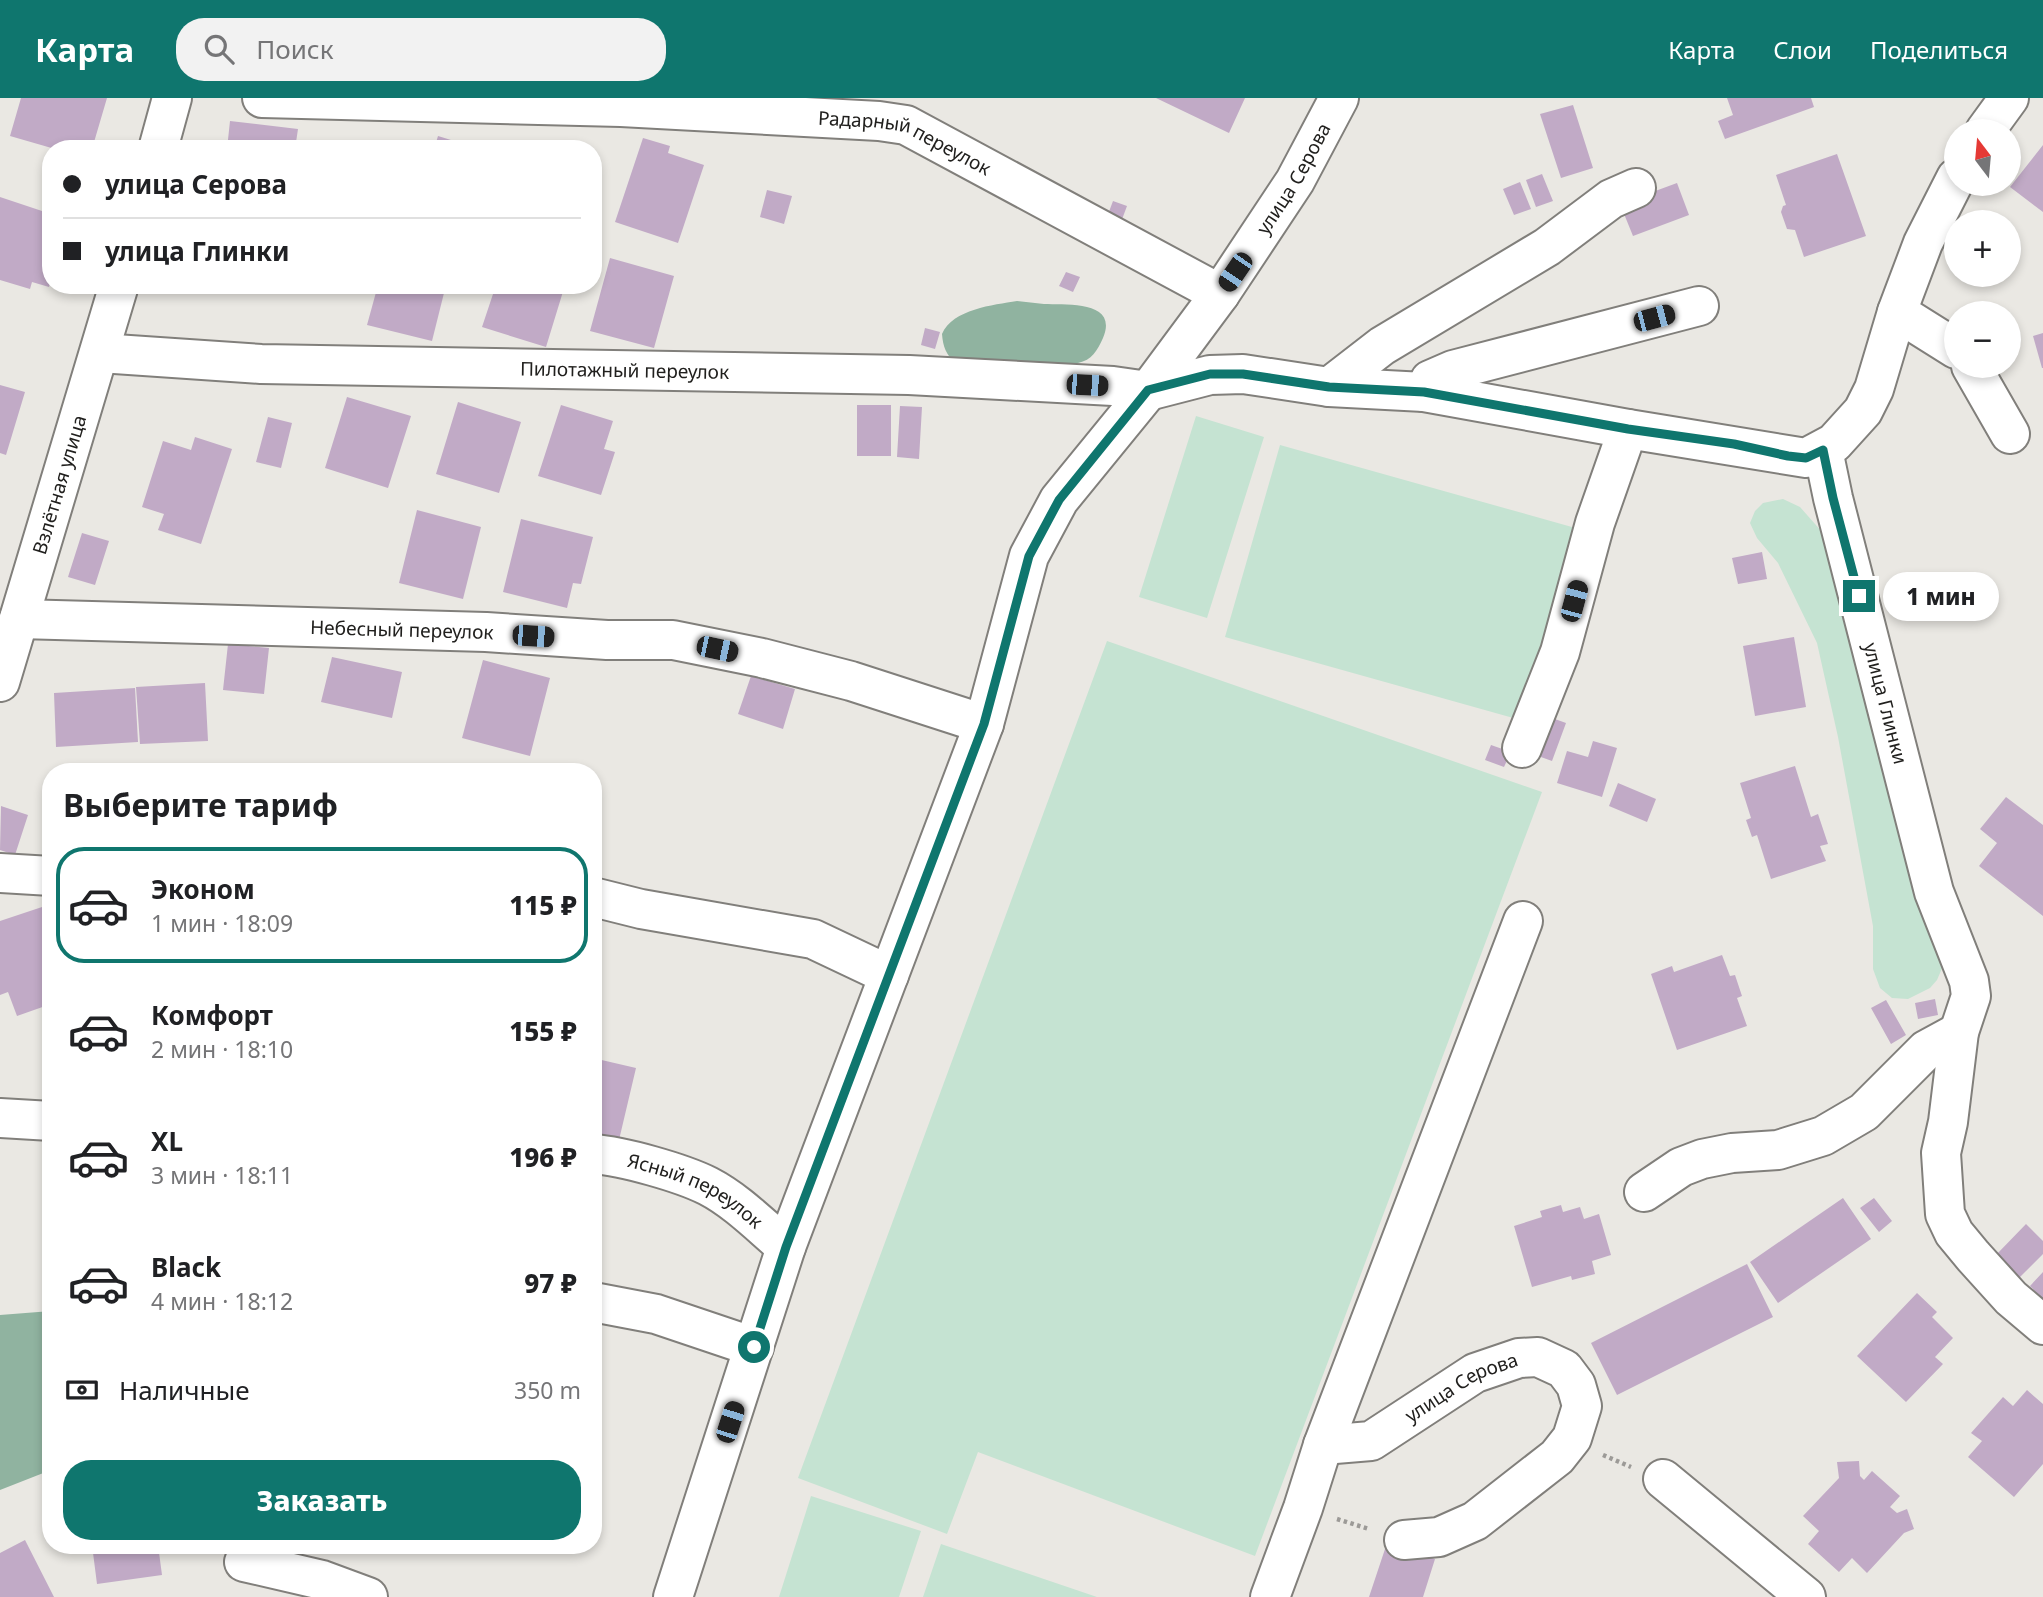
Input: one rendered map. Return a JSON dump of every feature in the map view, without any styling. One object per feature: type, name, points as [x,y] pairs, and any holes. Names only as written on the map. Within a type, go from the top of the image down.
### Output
[{"type":"street","points":[[160,140],[172,98]]},
{"type":"street","name":"Радарный переулок","points":[[262,98],[621,107],[879,121],[906,125],[1220,294]]},
{"type":"street","name":"улица Серова","points":[[673,1597],[786,1247],[984,724],[1029,556],[1059,500],[1148,390],[1220,294],[1295,181],[1339,98]]},
{"type":"street","points":[[1994,119],[2009,98]]},
{"type":"street","points":[[1329,387],[1382,346],[1547,247],[1611,199],[1636,188]]},
{"type":"street","points":[[1148,390],[1210,374],[1243,374],[1329,387],[1424,392],[1806,458],[1834,443],[1863,411],[1874,389],[1897,312],[1923,243],[1947,196]]},
{"type":"street","name":"Взлётная улица","points":[[0,682],[116,294]]},
{"type":"street","points":[[1424,392],[1430,380],[1453,370],[1699,306]]},
{"type":"street","points":[[1897,312],[1944,341]]},
{"type":"street","name":"Пилотажный переулок","points":[[100,353],[261,364],[909,375],[1148,390]]},
{"type":"street","points":[[1978,378],[2010,434]]},
{"type":"street","points":[[1522,748],[1560,652],[1595,523],[1628,429]]},
{"type":"street","name":"улица Глинки","points":[[1823,450],[1934,892],[1969,981],[1971,996],[1959,1032],[1948,1122],[1941,1153],[1945,1214],[1954,1233],[1973,1256],[2011,1298],[2043,1325]]},
{"type":"street","name":"Небесный переулок","points":[[19,619],[486,632],[607,640],[673,640],[762,658],[851,681],[984,724]]},
{"type":"street","points":[[0,873],[42,875]]},
{"type":"street","points":[[602,899],[641,909],[813,939],[889,975]]},
{"type":"street","points":[[1270,1597],[1323,1445],[1522,921]]},
{"type":"street","points":[[1644,1192],[1681,1167],[1702,1159],[1732,1153],[1778,1150],[1824,1136],[1864,1112],[1901,1072],[1926,1050],[1959,1032]]},
{"type":"street","points":[[0,1118],[42,1120]]},
{"type":"street","name":"Ясный переулок","points":[[602,1155],[674,1173],[709,1186],[786,1247]]},
{"type":"street","points":[[602,1304],[656,1314],[754,1347]]},
{"type":"street","name":"улица Серова","points":[[1323,1445],[1371,1441],[1475,1373],[1519,1359],[1538,1357],[1564,1369],[1576,1385],[1577,1422]]},
{"type":"street","points":[[1404,1540],[1439,1537],[1475,1521],[1557,1457],[1577,1422]]},
{"type":"street","points":[[1663,1479],[1806,1597]]},
{"type":"street","points":[[244,1562],[322,1580],[368,1597]]},
{"type":"path","points":[[1577,1422],[1605,1456],[1663,1479]]},
{"type":"path","points":[[1303,1508],[1404,1540]]},
{"type":"green space","points":[[1017,301],[1088,307],[1104,317],[1106,326],[1103,338],[1096,351],[1083,362],[1034,367],[955,363],[943,343],[942,334],[947,326],[955,319],[975,310]]},
{"type":"green space","points":[[1196,416],[1264,437],[1207,618],[1139,597]]},
{"type":"green space","points":[[1280,445],[1579,529],[1524,721],[1225,637]]},
{"type":"green space","points":[[1783,499],[1800,507],[1823,533],[1899,834],[1918,898],[1943,966],[1930,988],[1908,999],[1892,998],[1880,988],[1873,969],[1873,926],[1838,737],[1817,643],[1778,563],[1757,538],[1750,523],[1755,511],[1763,503]]},
{"type":"green space","points":[[1107,641],[1542,792],[1255,1556],[978,1452],[947,1534],[798,1478]]},
{"type":"green space","points":[[42,1312],[42,1474],[0,1490],[0,1315]]},
{"type":"green space","points":[[811,1496],[921,1531],[899,1597],[779,1597]]},
{"type":"green space","points":[[941,1544],[1097,1597],[923,1597]]},
{"type":"building","points":[[21,98],[107,98],[95,140],[42,140],[42,145],[10,136]]},
{"type":"building","points":[[1156,98],[1245,98],[1229,133]]},
{"type":"building","points":[[1727,98],[1811,98],[1814,107],[1725,139],[1718,121],[1733,115]]},
{"type":"building","points":[[1573,105],[1593,168],[1561,178],[1540,114]]},
{"type":"building","points":[[230,121],[298,129],[296,140],[228,140]]},
{"type":"building","points":[[643,138],[670,146],[668,153],[704,165],[678,243],[615,222]]},
{"type":"building","points":[[2043,145],[2043,212],[2021,195],[2021,173]]},
{"type":"building","points":[[1837,154],[1866,236],[1804,257],[1795,230],[1787,229],[1781,212],[1786,205],[1776,175]]},
{"type":"building","points":[[1542,174],[1553,201],[1536,207],[1526,180]]},
{"type":"building","points":[[1520,182],[1531,209],[1514,215],[1503,189]]},
{"type":"building","points":[[1677,183],[1689,215],[1633,236],[1620,204]]},
{"type":"building","points":[[767,190],[792,196],[784,224],[760,217]]},
{"type":"building","points":[[0,197],[42,211],[42,285],[32,282],[30,289],[0,280]]},
{"type":"building","points":[[1113,201],[1127,206],[1121,222],[1107,217]]},
{"type":"building","points":[[610,258],[674,276],[654,348],[590,331]]},
{"type":"building","points":[[1066,272],[1080,277],[1073,292],[1059,286]]},
{"type":"building","points":[[376,294],[444,294],[432,341],[367,325]]},
{"type":"building","points":[[493,294],[562,294],[546,347],[482,327]]},
{"type":"building","points":[[925,328],[940,332],[935,349],[921,345]]},
{"type":"building","points":[[2043,333],[2043,368],[2042,368],[2033,336]]},
{"type":"building","points":[[0,385],[25,392],[6,455],[0,453]]},
{"type":"building","points":[[347,397],[411,416],[388,488],[325,468]]},
{"type":"building","points":[[458,402],[521,422],[499,493],[436,474]]},
{"type":"building","points":[[561,405],[613,421],[604,449],[615,452],[601,495],[538,476]]},
{"type":"building","points":[[857,405],[891,405],[891,456],[857,456]]},
{"type":"building","points":[[900,406],[922,407],[919,459],[897,457]]},
{"type":"building","points":[[268,417],[292,423],[281,468],[256,462]]},
{"type":"building","points":[[195,437],[232,449],[201,544],[158,530],[164,514],[142,507],[163,441],[191,450]]},
{"type":"building","points":[[417,510],[481,527],[463,599],[399,583]]},
{"type":"building","points":[[521,519],[593,537],[581,584],[573,583],[567,608],[503,592]]},
{"type":"building","points":[[82,533],[109,541],[95,585],[68,577]]},
{"type":"building","points":[[1762,552],[1767,579],[1738,584],[1732,558]]},
{"type":"building","points":[[1794,637],[1806,707],[1755,716],[1743,646]]},
{"type":"building","points":[[228,644],[269,648],[264,694],[223,690]]},
{"type":"building","points":[[332,657],[402,672],[392,718],[321,702]]},
{"type":"building","points":[[483,660],[550,678],[530,756],[462,738]]},
{"type":"building","points":[[751,676],[795,689],[783,729],[738,714]]},
{"type":"building","points":[[205,683],[208,741],[140,744],[136,687]]},
{"type":"building","points":[[135,688],[138,742],[56,747],[54,693]]},
{"type":"building","points":[[1541,714],[1566,723],[1552,761],[1527,752]]},
{"type":"building","points":[[1593,741],[1617,748],[1602,797],[1557,783],[1567,751],[1588,757]]},
{"type":"building","points":[[1491,745],[1511,752],[1504,767],[1485,760]]},
{"type":"building","points":[[1795,766],[1811,817],[1818,814],[1828,844],[1820,846],[1826,861],[1771,879],[1757,835],[1752,837],[1746,820],[1751,818],[1740,783]]},
{"type":"building","points":[[1618,783],[1656,799],[1647,822],[1609,806]]},
{"type":"building","points":[[2006,797],[2043,825],[2043,916],[1979,866],[1997,843],[1980,829]]},
{"type":"building","points":[[1,806],[28,815],[15,855],[0,850]]},
{"type":"building","points":[[42,907],[42,1007],[17,1016],[8,992],[0,995],[0,921]]},
{"type":"building","points":[[1722,955],[1730,976],[1735,975],[1742,996],[1737,998],[1747,1026],[1677,1050],[1651,974],[1672,966],[1674,972]]},
{"type":"building","points":[[1935,999],[1938,1015],[1918,1019],[1915,1003]]},
{"type":"building","points":[[1886,1000],[1906,1035],[1891,1044],[1871,1008]]},
{"type":"building","points":[[602,1060],[636,1068],[619,1140],[602,1136]]},
{"type":"building","points":[[1843,1198],[1871,1239],[1778,1303],[1750,1262]]},
{"type":"building","points":[[1874,1198],[1892,1221],[1879,1232],[1860,1208]]},
{"type":"building","points":[[1561,1205],[1563,1212],[1580,1207],[1584,1219],[1599,1214],[1611,1255],[1592,1261],[1595,1274],[1572,1280],[1571,1276],[1532,1287],[1514,1226],[1542,1217],[1540,1211]]},
{"type":"building","points":[[2026,1224],[2043,1241],[2043,1254],[2019,1278],[1996,1255]]},
{"type":"building","points":[[1747,1264],[1773,1317],[1617,1395],[1591,1343]]},
{"type":"building","points":[[2043,1272],[2043,1299],[2030,1286]]},
{"type":"building","points":[[1917,1293],[1937,1312],[1932,1317],[1953,1338],[1935,1357],[1943,1364],[1906,1402],[1857,1356]]},
{"type":"building","points":[[2027,1390],[2043,1404],[2043,1464],[2014,1497],[1968,1457],[1982,1441],[1971,1433],[2003,1397],[2013,1406]]},
{"type":"building","points":[[1859,1461],[1860,1476],[1864,1480],[1872,1471],[1900,1496],[1890,1507],[1897,1513],[1907,1509],[1914,1529],[1904,1533],[1867,1573],[1852,1558],[1839,1572],[1808,1544],[1819,1531],[1803,1516],[1839,1478],[1837,1462]]},
{"type":"building","points":[[25,1540],[54,1597],[0,1597],[0,1553]]},
{"type":"building","points":[[1399,1547],[1435,1559],[1423,1597],[1369,1597],[1385,1549],[1397,1553]]},
{"type":"building","points":[[93,1554],[159,1554],[162,1575],[97,1584]]},
{"type":"route","points":[[754,1347],[786,1247],[984,724],[1029,556],[1059,500],[1148,390],[1210,374],[1243,374],[1329,387],[1424,392],[1628,429],[1734,444],[1788,456],[1806,458],[1823,450],[1859,596]]}]
